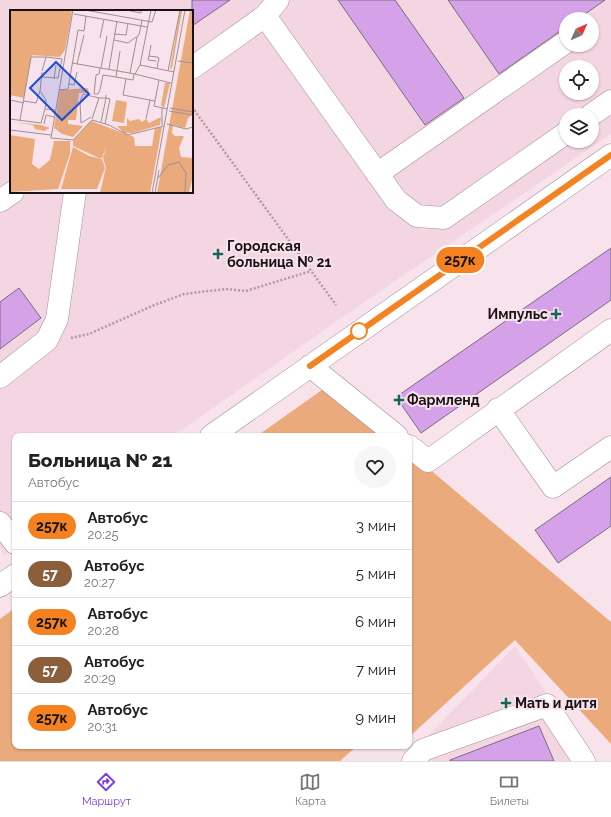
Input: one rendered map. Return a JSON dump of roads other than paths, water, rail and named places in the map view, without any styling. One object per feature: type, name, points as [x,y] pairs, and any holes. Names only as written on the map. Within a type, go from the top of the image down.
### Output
[{"type":"street","points":[[193,67],[271,8],[377,174],[396,200],[417,216],[444,218],[559,138]]},
{"type":"street","points":[[377,174],[559,47]]},
{"type":"street","points":[[599,109],[611,101]]},
{"type":"street","points":[[215,433],[611,155]]},
{"type":"street","points":[[0,201],[12,193]]},
{"type":"street","points":[[0,377],[47,340],[58,318],[75,193]]},
{"type":"street","points":[[412,448],[428,461],[498,409],[611,330]]},
{"type":"street","points":[[310,366],[393,433]]},
{"type":"street","points":[[498,409],[553,487],[611,447]]},
{"type":"street","points":[[0,523],[12,539]]},
{"type":"street","points":[[0,586],[12,578]]},
{"type":"street","points":[[413,761],[423,750],[547,705],[584,761]]},
{"type":"place","name":"Городская больница № 21","points":[[218,254]]},
{"type":"place","name":"Импульс","points":[[556,314]]},
{"type":"place","name":"Фармленд","points":[[399,400]]},
{"type":"place","name":"Мать и дитя","points":[[506,703]]}]
